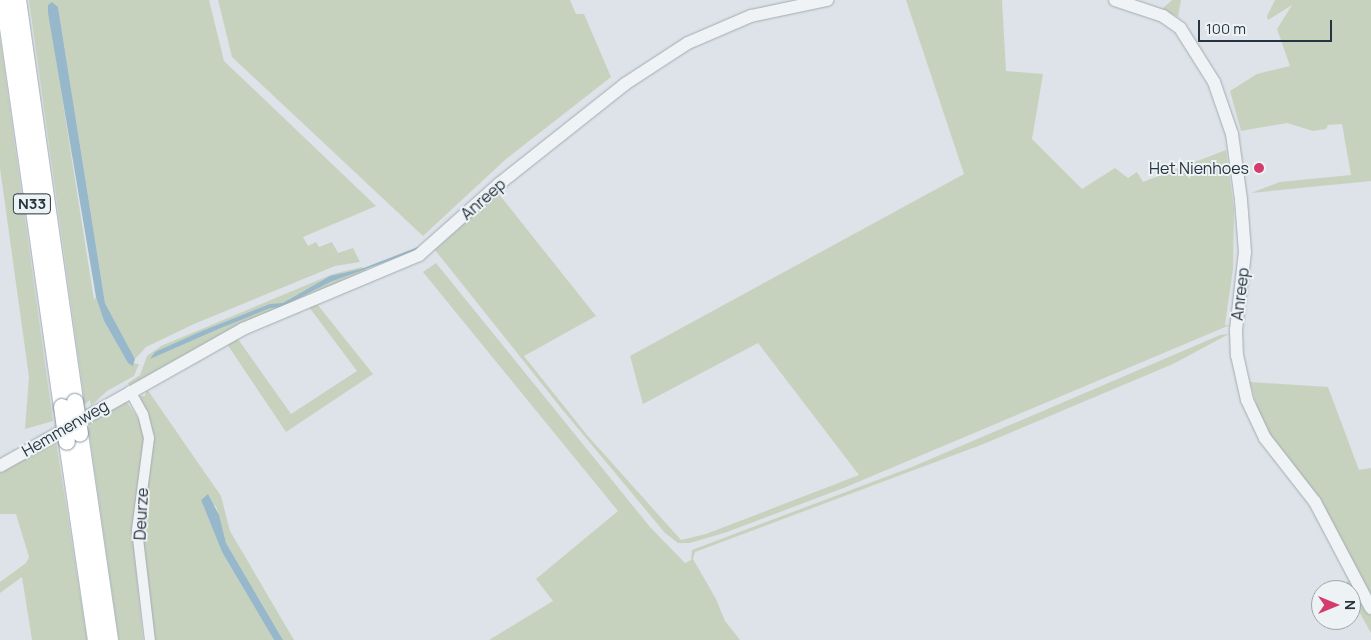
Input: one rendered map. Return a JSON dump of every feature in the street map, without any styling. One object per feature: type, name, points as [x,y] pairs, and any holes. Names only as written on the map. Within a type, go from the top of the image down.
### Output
[{"type":"highway","name":"N33","points":[[4,0],[74,438],[110,640]]},
{"type":"highway","name":"N33","points":[[18,0],[69,405]]},
{"type":"highway","name":"N33","points":[[74,438],[96,640]]},
{"type":"street","name":"Anreep","points":[[130,391],[243,329],[419,255],[499,184],[625,84],[688,43],[751,16],[827,0]]},
{"type":"street","name":"Anreep","points":[[1115,0],[1163,16],[1180,28],[1214,82],[1232,134],[1242,200],[1245,252],[1236,330],[1237,356],[1247,400],[1266,438],[1315,502],[1371,608]]},
{"type":"street","name":"Hemmenweg","points":[[0,466],[130,391]]},
{"type":"street","name":"Deurze","points":[[130,391],[142,414],[149,438],[137,530],[150,640]]},
{"type":"green space","points":[[29,0],[209,0],[224,61],[376,206],[303,237],[308,246],[316,242],[319,247],[332,242],[338,253],[353,248],[360,262],[335,266],[194,324],[146,347],[135,359],[105,303],[58,7],[48,8],[94,300],[96,297],[104,321],[128,363],[139,364],[134,376],[107,391],[91,406],[90,400],[85,404]]},
{"type":"green space","points":[[218,0],[570,0],[576,14],[584,14],[611,77],[506,159],[423,236],[232,57]]},
{"type":"green space","points":[[906,0],[1002,0],[1006,71],[1043,74],[1032,139],[1082,189],[1115,168],[1128,178],[1137,172],[1143,182],[1226,150],[1234,209],[1233,269],[1225,325],[1230,325],[846,487],[727,532],[690,543],[678,543],[665,533],[561,408],[435,250],[498,193],[596,316],[524,356],[587,435],[681,540],[706,534],[859,475],[758,343],[643,404],[630,356],[964,174]]},
{"type":"green space","points":[[1172,0],[1181,0],[1178,17],[1162,9]]},
{"type":"green space","points":[[1275,0],[1371,0],[1371,181],[1251,193],[1280,182],[1351,175],[1342,124],[1328,125],[1326,129],[1313,131],[1287,123],[1241,131],[1230,91],[1257,74],[1290,66],[1277,29],[1292,5],[1268,20],[1267,16]]},
{"type":"green space","points":[[0,39],[53,421],[25,429],[29,377],[0,168]]},
{"type":"green space","points":[[436,263],[650,527],[685,563],[691,560],[692,550],[912,467],[1220,335],[1229,334],[1173,364],[981,445],[695,552],[693,559],[716,599],[725,621],[740,640],[489,640],[553,601],[536,579],[618,511],[423,272]]},
{"type":"green space","points":[[362,267],[367,271],[218,336],[130,386],[128,383],[140,375],[147,356],[161,346],[333,274]]},
{"type":"green space","points":[[317,304],[373,374],[286,432],[227,344],[238,339],[291,414],[357,371],[309,307]]},
{"type":"green space","points":[[1250,382],[1328,387],[1359,470],[1371,468],[1371,599],[1361,580],[1261,421]]},
{"type":"green space","points":[[147,389],[221,496],[230,531],[294,640],[283,640],[226,543],[216,506],[201,500],[222,552],[274,640],[153,640],[140,530],[149,469],[140,396],[145,396]]},
{"type":"green space","points":[[126,401],[142,424],[144,439],[132,528],[143,640],[119,640],[86,409],[91,406],[93,418]]},
{"type":"green space","points":[[56,441],[87,640],[32,640],[22,577],[0,593],[0,582],[26,563],[29,557],[16,514],[0,514],[0,472]]},
{"type":"green space","points":[[1361,598],[1371,616],[1371,633],[1361,615]]},
{"type":"water","points":[[52,2],[58,7],[105,303],[135,359],[133,366],[128,363],[104,321],[96,297],[48,13],[48,5]]},
{"type":"water","points":[[418,247],[421,249],[330,282],[281,307],[270,308],[150,359],[155,352],[202,331],[270,304],[283,303],[330,276],[361,269]]},
{"type":"water","points":[[208,494],[219,515],[226,543],[283,640],[274,640],[222,552],[201,500]]},
{"type":"place","name":"Het Nienhoes","points":[[1259,168]]}]
